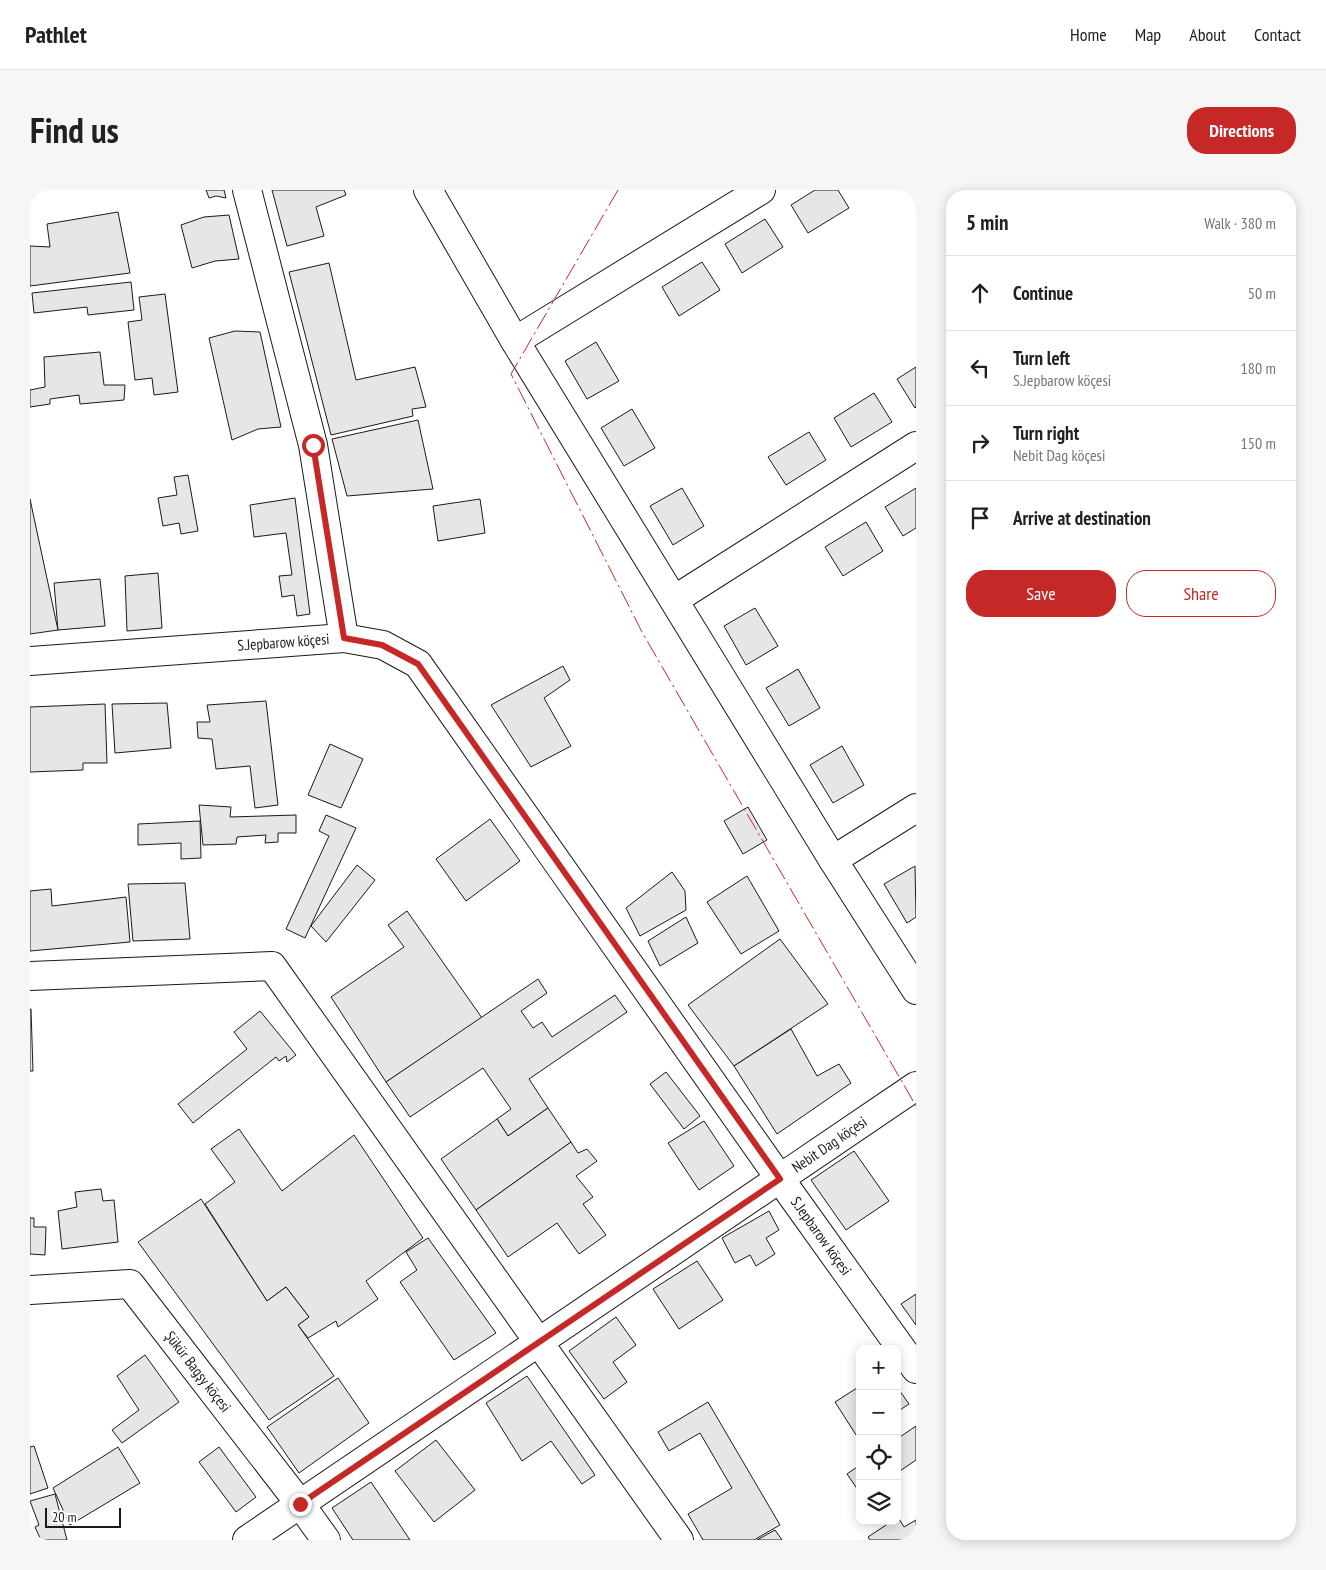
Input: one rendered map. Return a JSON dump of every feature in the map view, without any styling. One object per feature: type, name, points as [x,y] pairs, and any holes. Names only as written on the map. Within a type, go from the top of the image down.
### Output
[{"type":"street","points":[[247,190],[313,445],[344,638]]},
{"type":"street","points":[[428,190],[515,341],[832,860],[916,990]]},
{"type":"street","points":[[515,341],[761,190]]},
{"type":"street","points":[[674,600],[916,446]]},
{"type":"street","name":"S.Jepbarow köçesi","points":[[30,661],[344,638],[382,645],[418,664],[916,1369]]},
{"type":"street","points":[[832,860],[916,808]]},
{"type":"street","points":[[30,976],[272,966],[679,1540]]},
{"type":"street","name":"Nebit Dag köçesi","points":[[247,1540],[916,1086]]},
{"type":"street","name":"Şükür Bagşy köçesi","points":[[30,1290],[130,1284],[326,1540]]},
{"type":"building","points":[[206,190],[224,190],[226,198],[216,196],[209,198]]},
{"type":"building","points":[[272,190],[344,190],[346,195],[316,207],[324,236],[287,246]]},
{"type":"building","points":[[815,190],[838,190],[849,208],[808,233],[791,205]]},
{"type":"building","points":[[118,212],[130,273],[30,286],[30,246],[50,247],[47,224]]},
{"type":"building","points":[[229,215],[239,259],[215,261],[192,268],[181,225],[204,217]]},
{"type":"building","points":[[765,219],[783,247],[742,273],[725,244]]},
{"type":"building","points":[[702,262],[720,290],[679,316],[662,287]]},
{"type":"building","points":[[329,263],[356,380],[415,367],[426,407],[412,409],[413,416],[331,435],[289,272]]},
{"type":"building","points":[[131,282],[134,310],[88,315],[87,307],[34,313],[32,293]]},
{"type":"building","points":[[165,294],[178,392],[154,395],[152,378],[135,380],[128,322],[142,320],[139,297]]},
{"type":"building","points":[[235,331],[260,332],[281,427],[258,429],[232,440],[209,338]]},
{"type":"building","points":[[596,342],[619,381],[587,399],[565,361]]},
{"type":"building","points":[[100,352],[104,385],[125,385],[124,400],[80,404],[79,395],[50,399],[50,404],[30,407],[30,390],[45,387],[44,357]]},
{"type":"building","points":[[916,367],[916,407],[915,408],[897,379]]},
{"type":"building","points":[[874,393],[892,422],[851,447],[834,418]]},
{"type":"building","points":[[632,409],[655,448],[624,466],[601,428]]},
{"type":"building","points":[[418,420],[433,489],[347,496],[332,439]]},
{"type":"building","points":[[809,432],[826,460],[786,485],[768,457]]},
{"type":"building","points":[[188,475],[198,531],[181,534],[179,523],[163,526],[158,498],[177,495],[174,477]]},
{"type":"building","points":[[682,488],[704,526],[673,545],[650,506]]},
{"type":"building","points":[[916,488],[916,528],[903,536],[885,507]]},
{"type":"building","points":[[295,498],[310,614],[297,616],[294,595],[282,597],[279,576],[292,575],[286,533],[254,537],[250,505]]},
{"type":"building","points":[[30,499],[58,630],[30,634]]},
{"type":"building","points":[[480,499],[485,533],[438,541],[433,506]]},
{"type":"building","points":[[866,522],[883,551],[843,576],[825,547]]},
{"type":"building","points":[[158,573],[162,628],[127,631],[125,576]]},
{"type":"building","points":[[100,579],[105,626],[58,630],[54,583]]},
{"type":"building","points":[[755,608],[778,646],[746,665],[724,626]]},
{"type":"building","points":[[563,666],[570,680],[544,698],[571,746],[531,767],[491,705]]},
{"type":"building","points":[[798,669],[820,708],[789,726],[766,688]]},
{"type":"building","points":[[266,701],[278,805],[255,808],[250,766],[216,769],[212,739],[198,738],[197,722],[210,722],[207,705]]},
{"type":"building","points":[[167,703],[171,748],[115,753],[112,704]]},
{"type":"building","points":[[105,704],[107,763],[83,763],[83,770],[30,772],[30,707]]},
{"type":"building","points":[[330,744],[363,759],[341,808],[308,795]]},
{"type":"building","points":[[842,746],[864,785],[833,803],[810,765]]},
{"type":"building","points":[[199,805],[231,807],[230,817],[296,815],[296,833],[278,833],[278,842],[265,843],[266,835],[237,837],[236,844],[203,845]]},
{"type":"building","points":[[748,807],[767,840],[743,854],[724,821]]},
{"type":"building","points":[[326,815],[356,828],[305,938],[286,929],[329,836],[319,831]]},
{"type":"building","points":[[490,819],[520,861],[466,901],[436,859]]},
{"type":"building","points":[[200,821],[201,858],[181,859],[181,843],[138,845],[138,824]]},
{"type":"building","points":[[357,865],[375,880],[326,942],[311,926]]},
{"type":"building","points":[[915,866],[916,917],[907,923],[884,884]]},
{"type":"building","points":[[672,872],[685,891],[686,910],[640,936],[626,908]]},
{"type":"building","points":[[747,876],[779,931],[741,954],[707,902]]},
{"type":"building","points":[[185,883],[190,939],[133,941],[128,884]]},
{"type":"building","points":[[51,889],[52,906],[126,897],[130,942],[30,951],[30,891]]},
{"type":"building","points":[[407,911],[482,1018],[386,1082],[331,997],[404,947],[388,925]]},
{"type":"building","points":[[686,917],[698,943],[660,966],[648,941]]},
{"type":"building","points":[[780,939],[828,1004],[734,1066],[688,1005]]},
{"type":"building","points":[[538,979],[547,993],[521,1011],[533,1028],[542,1022],[552,1037],[615,995],[627,1012],[529,1079],[548,1108],[508,1136],[497,1119],[511,1109],[483,1068],[410,1117],[386,1082]]},
{"type":"building","points":[[31,1009],[33,1071],[30,1071]]},
{"type":"building","points":[[260,1011],[296,1055],[287,1062],[286,1056],[279,1061],[276,1057],[193,1123],[178,1104],[247,1049],[234,1032]]},
{"type":"building","points":[[791,1029],[817,1076],[839,1064],[851,1083],[777,1134],[734,1066]]},
{"type":"building","points":[[666,1072],[700,1116],[684,1129],[650,1084]]},
{"type":"building","points":[[548,1108],[571,1142],[476,1210],[441,1159],[497,1119],[508,1136]]},
{"type":"building","points":[[704,1121],[734,1166],[699,1190],[668,1143]]},
{"type":"building","points":[[239,1129],[282,1191],[354,1135],[423,1238],[366,1281],[378,1299],[338,1327],[336,1321],[308,1338],[298,1325],[309,1317],[286,1287],[267,1301],[205,1204],[235,1182],[211,1149]]},
{"type":"building","points":[[571,1142],[578,1153],[587,1149],[597,1161],[576,1176],[593,1197],[583,1204],[606,1235],[579,1254],[557,1223],[508,1257],[476,1210]]},
{"type":"building","points":[[854,1151],[889,1201],[846,1230],[811,1180]]},
{"type":"building","points":[[101,1189],[103,1201],[114,1200],[118,1242],[62,1249],[58,1211],[77,1207],[75,1192]]},
{"type":"building","points":[[201,1199],[267,1301],[286,1287],[309,1317],[298,1325],[334,1376],[269,1420],[138,1242]]},
{"type":"building","points":[[769,1211],[779,1230],[766,1238],[775,1254],[756,1266],[750,1255],[735,1263],[722,1238]]},
{"type":"building","points":[[30,1218],[34,1218],[34,1227],[46,1227],[45,1255],[30,1254]]},
{"type":"building","points":[[428,1238],[496,1333],[454,1360],[400,1282],[417,1270],[406,1252]]},
{"type":"building","points":[[697,1261],[723,1300],[679,1329],[653,1289]]},
{"type":"building","points":[[916,1294],[916,1325],[901,1304]]},
{"type":"building","points":[[616,1317],[636,1345],[613,1362],[627,1382],[604,1399],[569,1351]]},
{"type":"building","points":[[145,1355],[179,1402],[122,1443],[112,1430],[139,1410],[117,1376]]},
{"type":"building","points":[[527,1376],[595,1475],[582,1484],[551,1441],[522,1461],[486,1403]]},
{"type":"building","points":[[338,1378],[369,1423],[299,1473],[267,1427]]},
{"type":"building","points":[[856,1389],[856,1435],[835,1402]]},
{"type":"building","points":[[901,1393],[909,1404],[901,1409]]},
{"type":"building","points":[[708,1402],[780,1525],[754,1540],[703,1540],[688,1514],[732,1488],[700,1433],[669,1451],[658,1432]]},
{"type":"building","points":[[916,1426],[916,1460],[901,1470],[901,1436]]},
{"type":"building","points":[[436,1440],[475,1490],[434,1522],[395,1471]]},
{"type":"building","points":[[34,1446],[48,1488],[30,1494],[30,1447]]},
{"type":"building","points":[[118,1447],[140,1483],[70,1525],[53,1488]]},
{"type":"building","points":[[219,1447],[256,1497],[236,1512],[199,1462]]},
{"type":"building","points":[[856,1468],[856,1487],[847,1474]]},
{"type":"building","points":[[371,1482],[410,1540],[353,1540],[332,1508]]},
{"type":"building","points":[[55,1494],[67,1540],[41,1540],[35,1527],[39,1525],[30,1501]]},
{"type":"building","points":[[916,1520],[916,1540],[870,1540],[868,1537],[886,1525],[901,1525],[901,1522],[904,1527]]},
{"type":"building","points":[[775,1530],[782,1540],[757,1540]]},
{"type":"power","points":[[618,190],[511,374],[642,632],[916,1106]]},
{"type":"route","points":[[300,1504],[780,1179],[418,664],[382,645],[344,638],[313,445]]}]
